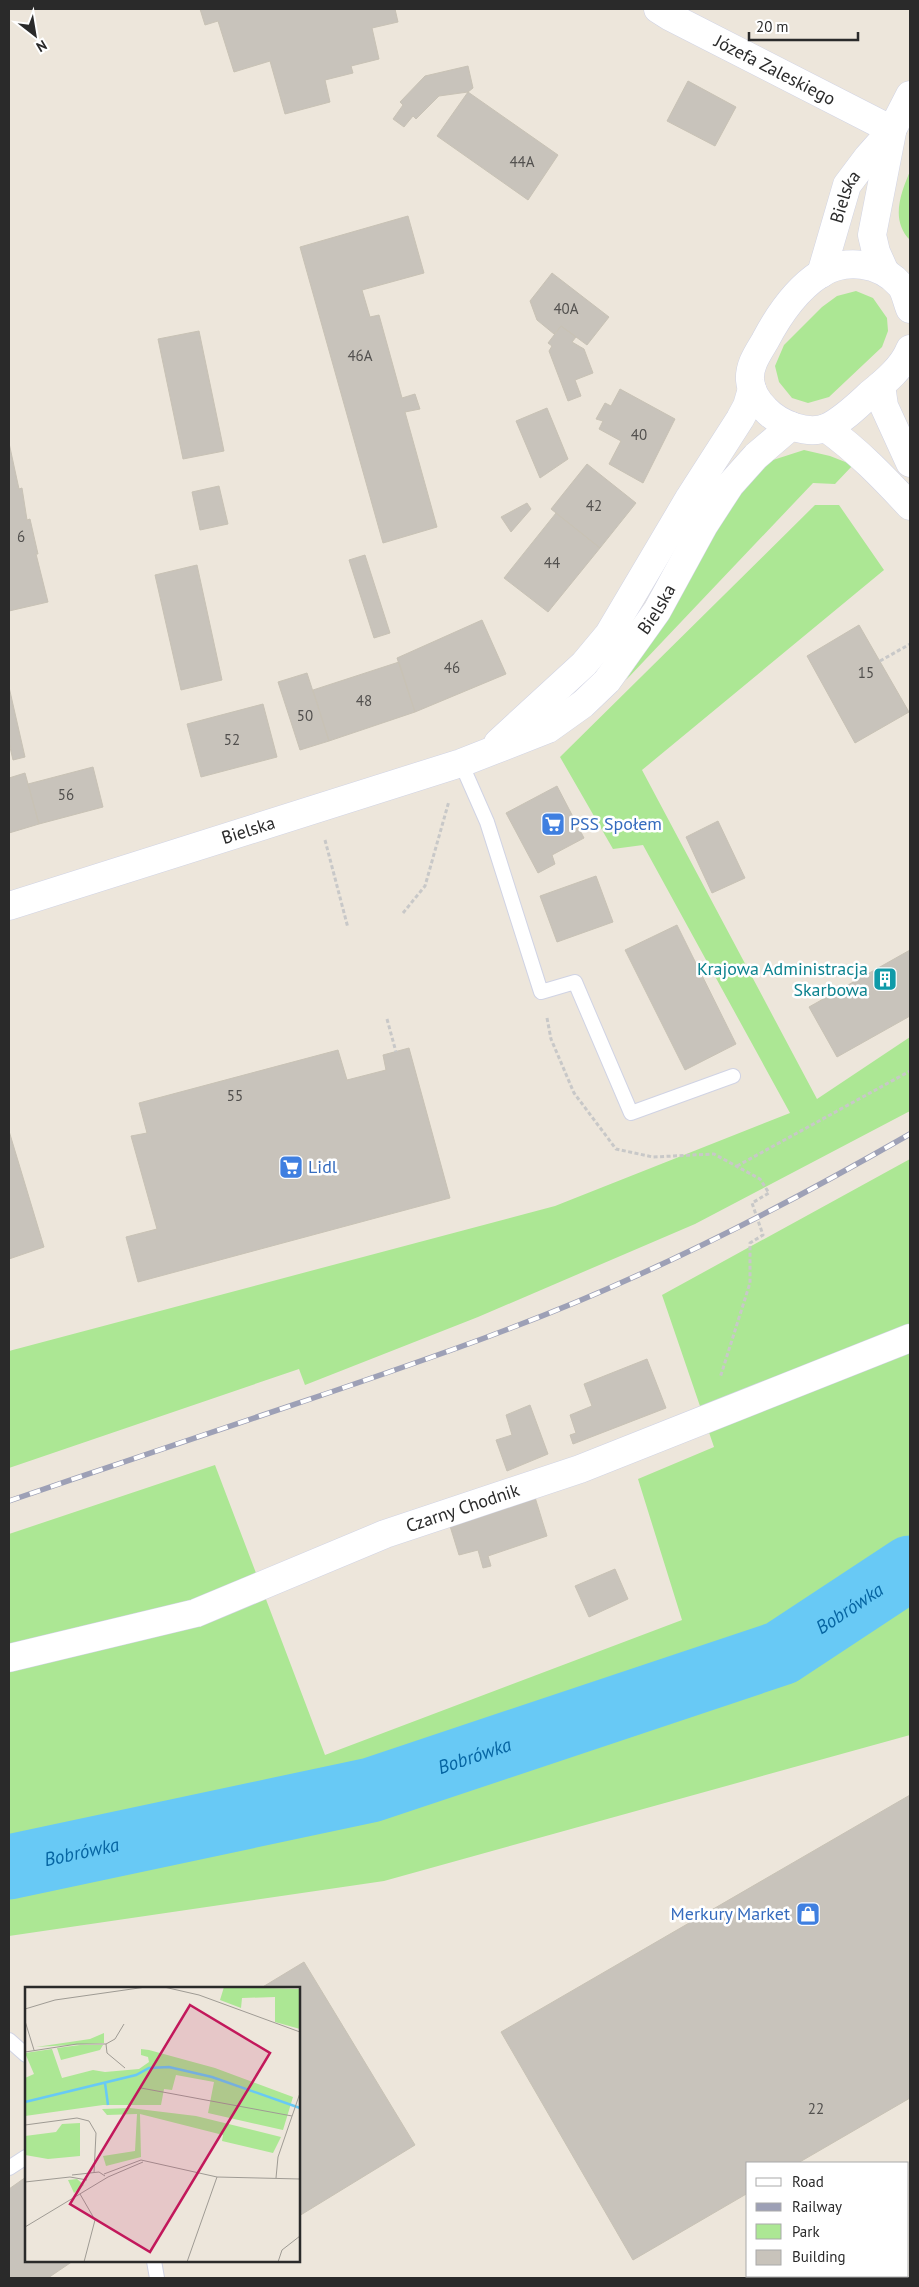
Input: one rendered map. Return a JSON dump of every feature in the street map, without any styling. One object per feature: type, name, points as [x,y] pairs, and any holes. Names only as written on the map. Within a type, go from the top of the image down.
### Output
[{"type":"street","name":"Józefa Zaleskiego","points":[[658,9],[677,21],[892,130]]},
{"type":"street","name":"Bielska","points":[[821,274],[848,185],[868,157],[892,130],[910,95]]},
{"type":"street","name":"Bielska","points":[[892,130],[872,235],[902,288]]},
{"type":"street","points":[[902,288],[872,266],[859,264],[841,266],[821,274],[799,292],[770,331],[752,365],[750,378],[752,389],[759,403],[769,414],[791,426],[814,429],[826,428],[840,420],[881,385],[906,359],[910,349]]},
{"type":"street","points":[[881,385],[884,406],[910,462]]},
{"type":"street","name":"Bielska","points":[[488,752],[584,664],[609,634],[690,497],[740,419],[747,406],[752,389]]},
{"type":"street","name":"Bielska","points":[[9,906],[461,763],[548,729],[583,704],[607,681],[657,610],[704,525],[730,485],[756,456],[791,426]]},
{"type":"street","points":[[826,428],[862,458],[910,506]]},
{"type":"street","name":"Czarny Chodnik","points":[[9,1658],[196,1613],[385,1534],[580,1469],[722,1411],[910,1338]]},
{"type":"lane","points":[[461,763],[487,822],[541,992],[575,982],[631,1113],[732,1076]]},
{"type":"lane","points":[[9,2040],[25,2054]]},
{"type":"lane","points":[[9,2168],[25,2158]]},
{"type":"lane","points":[[154,2262],[157,2278]]},
{"type":"path","points":[[880,661],[910,644]]},
{"type":"path","points":[[404,912],[425,886],[450,798]]},
{"type":"path","points":[[316,809],[348,928]]},
{"type":"path","points":[[541,992],[551,1039],[574,1093],[616,1148],[653,1157],[714,1154],[760,1179],[768,1193],[752,1203],[763,1235],[750,1243],[750,1283],[720,1378],[722,1411]]},
{"type":"path","points":[[387,1019],[396,1052]]},
{"type":"path","points":[[737,1166],[910,1071]]},
{"type":"green space","points":[[910,171],[910,240],[900,224],[899,206],[903,188]]},
{"type":"green space","points":[[856,291],[873,298],[887,318],[888,331],[882,347],[829,397],[808,403],[792,398],[779,382],[775,366],[784,345],[822,307],[837,296]]},
{"type":"green space","points":[[804,450],[830,456],[853,465],[835,484],[813,483],[626,680],[676,604],[719,522],[740,490],[773,460]]},
{"type":"green space","points":[[815,505],[839,505],[884,570],[642,770],[817,1099],[910,1037],[910,1111],[695,1224],[478,1317],[305,1385],[299,1369],[9,1468],[9,1351],[555,1206],[790,1113],[643,845],[613,849],[560,757]]},
{"type":"green space","points":[[910,1159],[910,1735],[384,1881],[9,1936],[9,1534],[215,1465],[325,1755],[682,1620],[638,1479],[714,1447],[662,1295]]},
{"type":"building","points":[[200,9],[395,9],[398,22],[372,28],[379,59],[351,66],[353,73],[325,80],[330,102],[285,114],[270,61],[234,72],[218,21],[205,25]]},
{"type":"building","points":[[468,66],[473,88],[468,92],[439,96],[416,119],[413,116],[404,127],[393,119],[403,105],[400,102],[425,76]]},
{"type":"building","points":[[688,81],[736,107],[715,146],[667,121]]},
{"type":"building","points":[[468,92],[558,155],[528,200],[437,136]]},
{"type":"building","points":[[408,216],[424,273],[362,290],[370,317],[379,315],[402,398],[415,394],[420,409],[405,412],[437,527],[383,543],[300,247]]},
{"type":"building","points":[[552,273],[609,317],[587,345],[561,326],[554,334],[537,320],[530,301]]},
{"type":"building","points":[[561,326],[576,337],[572,342],[584,349],[593,373],[575,380],[581,396],[568,401],[549,351],[552,346],[548,343]]},
{"type":"building","points":[[199,331],[224,451],[183,459],[158,339]]},
{"type":"building","points":[[620,389],[675,419],[643,483],[609,464],[621,441],[599,429],[603,421],[596,419],[605,403],[611,406]]},
{"type":"building","points":[[547,408],[568,459],[540,478],[516,421]]},
{"type":"building","points":[[9,443],[19,489],[22,488],[27,520],[30,519],[38,554],[36,554],[48,602],[9,611]]},
{"type":"building","points":[[587,464],[636,503],[600,548],[551,509]]},
{"type":"building","points":[[219,486],[228,524],[200,530],[192,492]]},
{"type":"building","points":[[527,503],[531,509],[511,532],[501,517]]},
{"type":"building","points":[[556,513],[600,548],[548,612],[504,578]]},
{"type":"building","points":[[365,555],[390,633],[374,638],[349,560]]},
{"type":"building","points":[[197,565],[222,680],[181,690],[155,575]]},
{"type":"building","points":[[482,620],[506,674],[415,712],[397,658]]},
{"type":"building","points":[[859,625],[909,712],[855,743],[807,656]]},
{"type":"building","points":[[399,662],[415,712],[329,741],[313,690]]},
{"type":"building","points":[[307,673],[329,741],[300,750],[278,682]]},
{"type":"building","points":[[9,687],[25,757],[13,760],[9,743]]},
{"type":"building","points":[[263,704],[277,757],[201,777],[187,724]]},
{"type":"building","points":[[93,767],[103,807],[39,824],[28,784]]},
{"type":"building","points":[[25,773],[39,824],[9,833],[9,778]]},
{"type":"building","points":[[557,786],[584,838],[552,855],[555,864],[538,873],[506,813]]},
{"type":"building","points":[[718,821],[745,878],[712,893],[686,837]]},
{"type":"building","points":[[596,876],[613,922],[557,942],[540,896]]},
{"type":"building","points":[[677,925],[736,1044],[685,1070],[625,950]]},
{"type":"building","name":"Krajowa Administracja Skarbowa","points":[[910,950],[910,1016],[837,1057],[809,1007]]},
{"type":"building","name":"Lidl","points":[[409,1048],[450,1198],[138,1282],[126,1237],[157,1229],[131,1136],[147,1133],[139,1103],[338,1050],[347,1080],[386,1070],[383,1055]]},
{"type":"building","points":[[9,1131],[44,1247],[9,1259]]},
{"type":"building","points":[[647,1359],[666,1408],[573,1444],[570,1435],[576,1433],[570,1415],[592,1406],[584,1384]]},
{"type":"building","points":[[530,1405],[548,1454],[507,1471],[496,1440],[512,1435],[506,1415]]},
{"type":"building","points":[[534,1494],[547,1536],[488,1556],[491,1566],[483,1568],[478,1550],[459,1555],[450,1526]]},
{"type":"building","points":[[615,1569],[628,1599],[589,1617],[575,1586]]},
{"type":"building","name":"Merkury Market","points":[[910,1795],[910,2098],[800,2162],[746,2162],[746,2194],[633,2260],[501,2032]]},
{"type":"building","points":[[304,1962],[415,2145],[300,2215],[300,1987],[263,1987]]},
{"type":"building","points":[[25,2178],[25,2262],[72,2262],[48,2278],[9,2278],[9,2189]]},
{"type":"waterway","name":"Bobrówka","points":[[9,1867],[371,1790],[781,1653],[910,1568]]},
{"type":"railway","points":[[9,1501],[410,1365],[562,1308],[671,1260],[741,1226],[910,1134]]},
{"type":"place","name":"PSS Społem","points":[[553,824]]},
{"type":"place","name":"Krajowa Administracja Skarbowa","points":[[885,979]]},
{"type":"place","name":"Lidl","points":[[291,1167]]},
{"type":"place","name":"Merkury Market","points":[[808,1914]]}]
